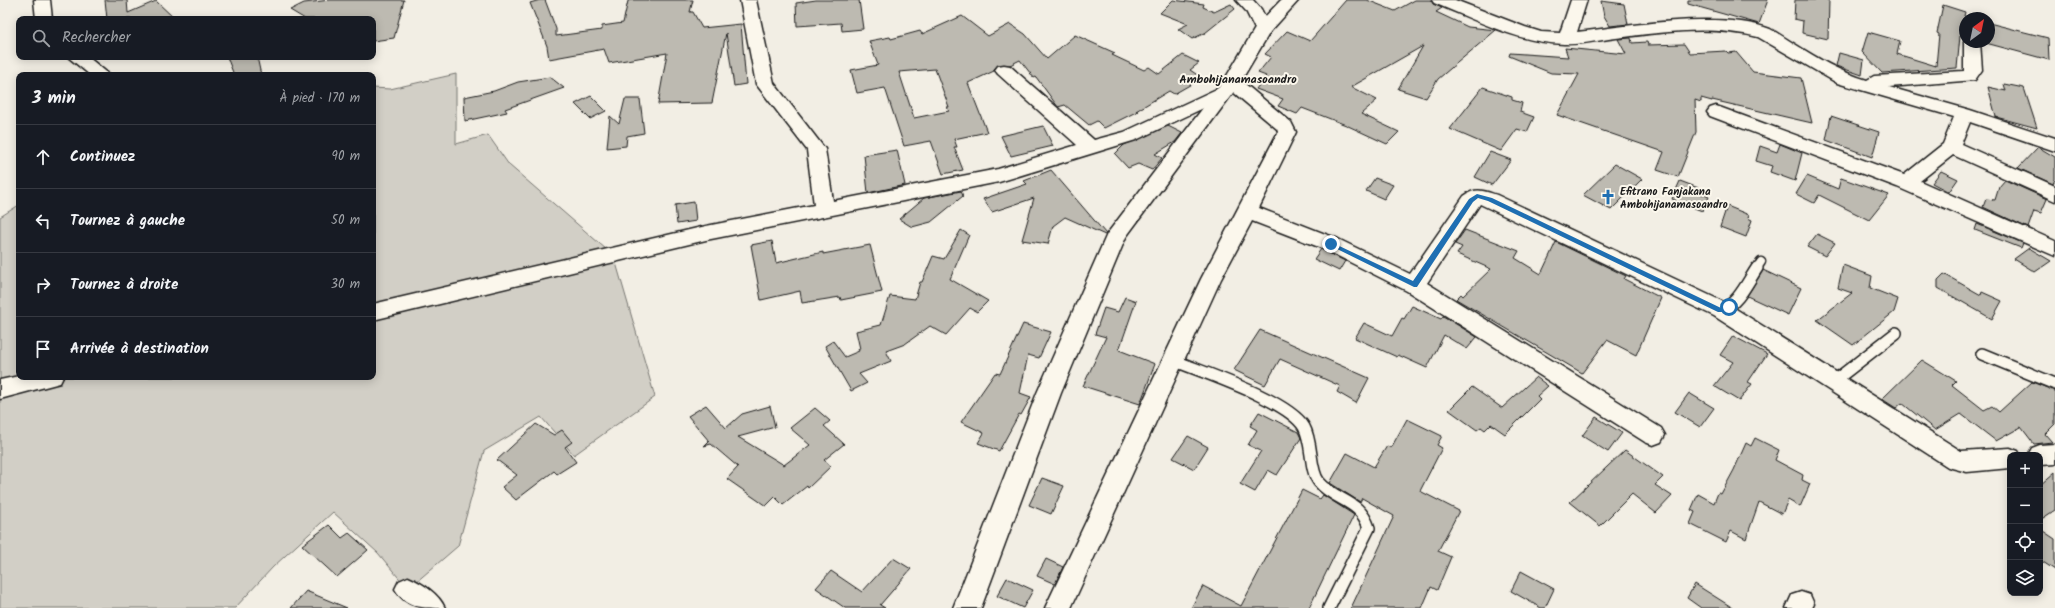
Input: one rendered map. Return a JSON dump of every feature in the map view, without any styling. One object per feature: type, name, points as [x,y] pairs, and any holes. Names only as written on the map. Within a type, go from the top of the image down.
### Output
[{"type":"street","points":[[42,0],[44,16]]},
{"type":"street","points":[[748,0],[766,84],[816,149],[824,210]]},
{"type":"street","points":[[1244,0],[1253,9],[1263,29]]},
{"type":"street","points":[[967,608],[1049,393],[1117,234],[1228,86],[1263,29],[1291,0]]},
{"type":"street","points":[[1440,0],[1519,31],[1540,37],[1566,39],[1643,29],[1728,26],[1764,33],[1834,75],[1964,114],[2055,145]]},
{"type":"street","points":[[1566,39],[1579,0]]},
{"type":"street","points":[[1860,83],[1969,76],[1973,70],[1972,48]]},
{"type":"street","points":[[82,60],[97,72]]},
{"type":"street","points":[[1004,70],[1091,148]]},
{"type":"street","points":[[376,311],[706,233],[999,175],[1138,133],[1228,86]]},
{"type":"street","points":[[1058,608],[1211,279],[1287,132],[1285,126],[1228,86]]},
{"type":"street","points":[[1716,112],[1904,182],[2055,249]]},
{"type":"street","points":[[1904,182],[1907,182],[1951,147],[1964,114]]},
{"type":"street","points":[[1951,147],[2055,194]]},
{"type":"street","points":[[1414,285],[1471,201],[1477,196],[1490,200],[1721,310],[1956,460],[1967,462],[2007,458]]},
{"type":"street","points":[[1247,211],[1331,244],[1414,285],[1653,435]]},
{"type":"street","points":[[0,390],[39,380]]},
{"type":"street","points":[[2043,455],[2055,454]]},
{"type":"street","points":[[408,589],[432,608]]},
{"type":"lane","points":[[1721,310],[1729,307],[1734,302],[1761,262]]},
{"type":"lane","points":[[1833,382],[1896,333]]},
{"type":"lane","points":[[1982,354],[2055,384]]},
{"type":"lane","points":[[1173,360],[1274,402],[1288,410],[1303,425],[1310,438],[1314,473],[1318,480],[1324,487],[1359,509],[1365,517],[1369,528],[1329,608]]},
{"type":"shaded area","points":[[456,74],[456,144],[488,135],[509,165],[614,256],[655,397],[574,455],[541,417],[484,451],[458,546],[408,589],[378,553],[333,512],[273,567],[235,608],[0,608],[0,390],[4,387],[0,379],[0,217],[16,207],[16,380],[376,380],[376,88],[390,89]]},
{"type":"building","points":[[105,0],[127,0],[128,13],[156,1],[172,16],[107,16]]},
{"type":"building","points":[[330,0],[404,0],[394,38],[376,41],[376,16],[300,16],[290,10],[304,3]]},
{"type":"building","points":[[545,0],[556,29],[556,36],[602,30],[602,26],[623,23],[628,1],[630,0],[693,0],[690,12],[693,12],[702,28],[741,24],[746,84],[734,86],[726,33],[712,103],[658,104],[667,53],[609,63],[604,49],[549,59],[547,46],[530,3]]},
{"type":"building","points":[[816,0],[859,0],[863,29],[842,31],[841,23],[797,26],[796,3]]},
{"type":"building","points":[[1173,0],[1204,4],[1203,7],[1214,12],[1231,4],[1235,9],[1205,33],[1192,39],[1178,29],[1188,24],[1160,13]]},
{"type":"building","points":[[1346,0],[1367,0],[1395,11],[1415,0],[1431,0],[1433,4],[1442,8],[1436,12],[1468,27],[1496,30],[1438,79],[1426,98],[1398,89],[1423,46],[1351,87],[1377,100],[1361,114],[1399,132],[1387,144],[1346,125],[1302,108],[1297,114],[1278,106],[1283,99],[1256,89],[1266,76],[1258,73],[1271,57],[1265,54],[1287,31],[1310,41]]},
{"type":"building","points":[[1688,0],[1768,0],[1759,24],[1688,4]]},
{"type":"building","points":[[1795,0],[1829,0],[1828,39],[1802,33],[1803,21],[1794,19]]},
{"type":"building","points":[[1601,1],[1624,4],[1628,24],[1610,26],[1604,16]]},
{"type":"building","points":[[1943,5],[1965,12],[1959,12],[1959,47],[1957,68],[1882,73],[1862,52],[1868,32],[1900,41],[1897,54],[1936,66],[1939,34],[1937,33]]},
{"type":"building","points":[[962,16],[988,36],[1010,24],[1025,34],[1047,59],[1075,35],[1115,53],[1112,55],[1144,70],[1149,67],[1159,74],[1183,55],[1199,63],[1190,70],[1202,78],[1174,94],[1169,91],[1136,111],[1138,111],[1104,128],[1097,121],[1089,125],[1065,105],[1058,107],[1036,77],[1034,78],[1020,60],[1010,65],[998,65],[994,71],[968,83],[987,132],[954,139],[957,147],[954,147],[963,170],[943,174],[931,141],[904,146],[885,88],[857,93],[851,70],[878,65],[869,41],[890,37],[891,39],[920,31],[922,34]],"holes":[[[935,69],[949,107],[947,107],[949,111],[914,118],[899,72]]]},
{"type":"building","points":[[1995,25],[2048,38],[2049,60],[1995,45]]},
{"type":"building","points":[[1631,38],[1632,43],[1647,42],[1648,45],[1684,44],[1690,53],[1726,51],[1728,53],[1736,52],[1753,72],[1801,78],[1812,123],[1712,100],[1701,98],[1701,102],[1695,100],[1696,132],[1678,177],[1657,170],[1664,152],[1557,115],[1579,74],[1551,73],[1509,56],[1510,53],[1568,57],[1565,48],[1626,54],[1618,39]]},
{"type":"building","points":[[1839,53],[1864,60],[1862,75],[1836,66]]},
{"type":"building","points":[[228,60],[258,60],[260,72],[233,72]]},
{"type":"building","points":[[550,77],[564,88],[505,109],[507,112],[465,121],[464,97],[494,91],[518,82]]},
{"type":"building","points":[[2004,84],[2024,88],[2037,128],[1996,117],[1988,87],[2006,91]]},
{"type":"building","points":[[1483,87],[1512,97],[1512,100],[1522,103],[1520,112],[1534,117],[1527,132],[1517,129],[1501,151],[1450,129]]},
{"type":"building","points":[[591,96],[606,111],[590,119],[575,104]]},
{"type":"building","points":[[625,99],[640,99],[644,133],[627,136],[626,146],[607,148],[610,116],[619,124]]},
{"type":"building","points":[[1831,116],[1879,132],[1872,157],[1826,140]]},
{"type":"building","points":[[1043,126],[1053,146],[1011,156],[1001,136]]},
{"type":"building","points":[[1168,126],[1182,133],[1175,142],[1155,154],[1162,158],[1152,170],[1138,164],[1128,168],[1115,154],[1124,145]]},
{"type":"building","points":[[1780,144],[1802,153],[1795,181],[1770,172],[1772,166],[1756,161],[1760,146],[1777,152]]},
{"type":"building","points":[[2038,147],[2055,157],[2055,179],[2053,184],[2018,168]]},
{"type":"building","points":[[897,150],[905,185],[868,193],[864,155]]},
{"type":"building","points":[[1490,152],[1511,160],[1492,185],[1475,177]]},
{"type":"building","points":[[1615,164],[1642,179],[1611,210],[1583,195]]},
{"type":"building","points":[[1051,170],[1106,234],[1105,235],[1065,217],[1053,226],[1048,244],[1022,240],[1034,198],[992,212],[983,199],[1027,184],[1024,181]]},
{"type":"building","points":[[1941,171],[1958,179],[1949,192],[1932,183]]},
{"type":"building","points":[[1807,176],[1838,189],[1841,178],[1889,195],[1869,220],[1819,195],[1814,203],[1796,194]]},
{"type":"building","points":[[1375,178],[1393,185],[1384,199],[1366,191]]},
{"type":"building","points":[[2005,180],[2047,199],[2041,213],[2034,211],[2028,228],[1983,207],[1986,199],[1995,200],[1999,187]]},
{"type":"building","points":[[1680,181],[1701,189],[1699,193],[1709,197],[1702,211],[1672,199]]},
{"type":"building","points":[[961,191],[963,196],[931,222],[912,227],[899,219],[924,198]]},
{"type":"building","points":[[694,202],[696,221],[677,224],[675,205]]},
{"type":"building","points":[[1727,206],[1749,215],[1748,218],[1752,220],[1746,237],[1720,227]]},
{"type":"building","points":[[1977,224],[2023,243],[2021,248],[1975,230]]},
{"type":"building","points":[[961,230],[969,235],[950,279],[988,301],[977,312],[970,308],[946,335],[930,326],[905,344],[886,351],[891,361],[859,374],[867,383],[851,391],[825,346],[833,341],[845,357],[859,351],[858,349],[860,349],[856,331],[881,325],[890,296],[915,299],[920,282],[922,282],[933,256],[944,259]]},
{"type":"building","points":[[1465,230],[1519,251],[1515,258],[1541,274],[1556,242],[1626,276],[1624,279],[1661,298],[1636,355],[1607,340],[1582,373],[1456,299],[1461,294],[1463,296],[1491,269],[1457,254],[1462,247],[1455,244]]},
{"type":"building","points":[[1817,234],[1835,243],[1825,256],[1807,247]]},
{"type":"building","points":[[772,241],[776,263],[823,252],[823,254],[870,245],[882,292],[841,300],[840,297],[802,303],[800,291],[761,300],[751,245]]},
{"type":"building","points":[[2029,248],[2051,261],[2035,272],[2014,259]]},
{"type":"building","points":[[1321,249],[1345,261],[1339,271],[1314,259]]},
{"type":"building","points":[[1843,265],[1872,276],[1870,288],[1898,299],[1894,312],[1853,345],[1817,320],[1852,293],[1838,288]]},
{"type":"building","points":[[1763,270],[1801,288],[1788,315],[1747,296]]},
{"type":"building","points":[[1944,274],[1981,295],[1982,292],[2002,301],[1992,319],[1938,288],[1938,280]]},
{"type":"building","points":[[1125,297],[1136,301],[1119,350],[1155,364],[1140,404],[1083,386],[1106,337],[1095,334],[1104,308],[1118,312]]},
{"type":"building","points":[[1412,306],[1441,319],[1443,316],[1477,337],[1467,349],[1444,335],[1427,368],[1398,355],[1397,357],[1355,338],[1364,323],[1392,336],[1402,318],[1404,319]]},
{"type":"building","points":[[1023,324],[1051,332],[1039,358],[1028,355],[1020,393],[1031,397],[1021,415],[1019,414],[999,451],[978,443],[984,433],[961,422],[995,373],[1000,374]]},
{"type":"building","points":[[1260,330],[1369,378],[1356,403],[1337,392],[1340,386],[1280,359],[1265,385],[1234,370]]},
{"type":"building","points":[[1733,336],[1767,354],[1748,382],[1752,384],[1739,401],[1714,386],[1733,362],[1720,355]]},
{"type":"building","points":[[1922,360],[1956,381],[1952,385],[1984,410],[1992,406],[1999,412],[2032,382],[2055,391],[2055,424],[2045,434],[2052,442],[2034,444],[2021,427],[1996,441],[1961,414],[1935,430],[1902,403],[1896,408],[1882,399]]},
{"type":"building","points":[[1536,377],[1548,386],[1537,396],[1540,399],[1505,434],[1491,424],[1485,430],[1481,427],[1477,430],[1449,410],[1472,387],[1502,408]]},
{"type":"building","points":[[1689,393],[1714,408],[1700,427],[1675,412]]},
{"type":"building","points":[[706,405],[726,428],[742,414],[770,406],[775,427],[738,437],[784,465],[810,445],[790,428],[815,408],[830,421],[824,426],[844,444],[824,460],[831,466],[808,488],[807,486],[783,505],[775,497],[766,506],[727,479],[738,467],[711,444],[704,446],[709,441],[688,416]]},
{"type":"building","points":[[1259,412],[1298,432],[1301,438],[1277,475],[1268,470],[1255,492],[1240,484],[1261,451],[1248,445],[1257,430],[1250,426]]},
{"type":"building","points":[[1596,417],[1622,433],[1608,452],[1582,436]]},
{"type":"building","points":[[1407,419],[1442,436],[1437,445],[1442,448],[1420,491],[1459,511],[1438,551],[1451,557],[1437,590],[1431,587],[1422,608],[1351,608],[1394,516],[1362,498],[1360,502],[1330,483],[1347,453],[1374,467],[1387,446],[1391,448]]},
{"type":"building","points":[[536,424],[554,435],[562,430],[572,442],[565,447],[576,462],[557,474],[554,471],[516,500],[502,487],[517,475],[497,460]]},
{"type":"building","points":[[1188,436],[1208,447],[1194,469],[1173,458]]},
{"type":"building","points":[[1755,438],[1779,450],[1775,460],[1803,475],[1802,480],[1810,484],[1800,507],[1788,500],[1782,514],[1759,502],[1746,539],[1731,531],[1726,542],[1690,524],[1695,512],[1691,510],[1698,494],[1714,503],[1718,493],[1721,494],[1734,470],[1746,443],[1751,446]]},
{"type":"building","points":[[1625,450],[1663,477],[1655,485],[1672,496],[1656,513],[1632,494],[1600,526],[1570,502]]},
{"type":"building","points":[[2055,472],[2055,510],[2043,518],[2043,488],[2043,482]]},
{"type":"building","points":[[1042,478],[1064,486],[1051,514],[1029,505]]},
{"type":"building","points":[[1302,490],[1320,499],[1323,495],[1354,515],[1309,608],[1191,608],[1203,586],[1241,606]]},
{"type":"building","points":[[329,525],[342,538],[349,533],[368,550],[337,577],[302,545]]},
{"type":"building","points":[[2043,531],[2055,539],[2055,570],[2043,562]]},
{"type":"building","points":[[893,558],[911,569],[880,605],[885,608],[845,608],[816,588],[831,571],[862,592]]},
{"type":"building","points":[[1046,559],[1063,567],[1055,584],[1037,576]]},
{"type":"building","points":[[1521,571],[1554,589],[1545,608],[1541,608],[1511,591]]},
{"type":"building","points":[[1007,578],[1033,590],[1023,608],[997,596]]},
{"type":"building","points":[[1695,584],[1733,608],[1701,608],[1687,598]]},
{"type":"building","points":[[306,591],[347,608],[291,608]]},
{"type":"place","name":"Efitrano Fanjakana Ambohijanamasoandro","points":[[1608,197]]},
{"type":"district","name":"Ambohijanamasoandro","points":[[1238,79]]},
{"type":"route","points":[[1331,244],[1414,285],[1471,201],[1477,196],[1490,200],[1721,310],[1729,307]]}]
